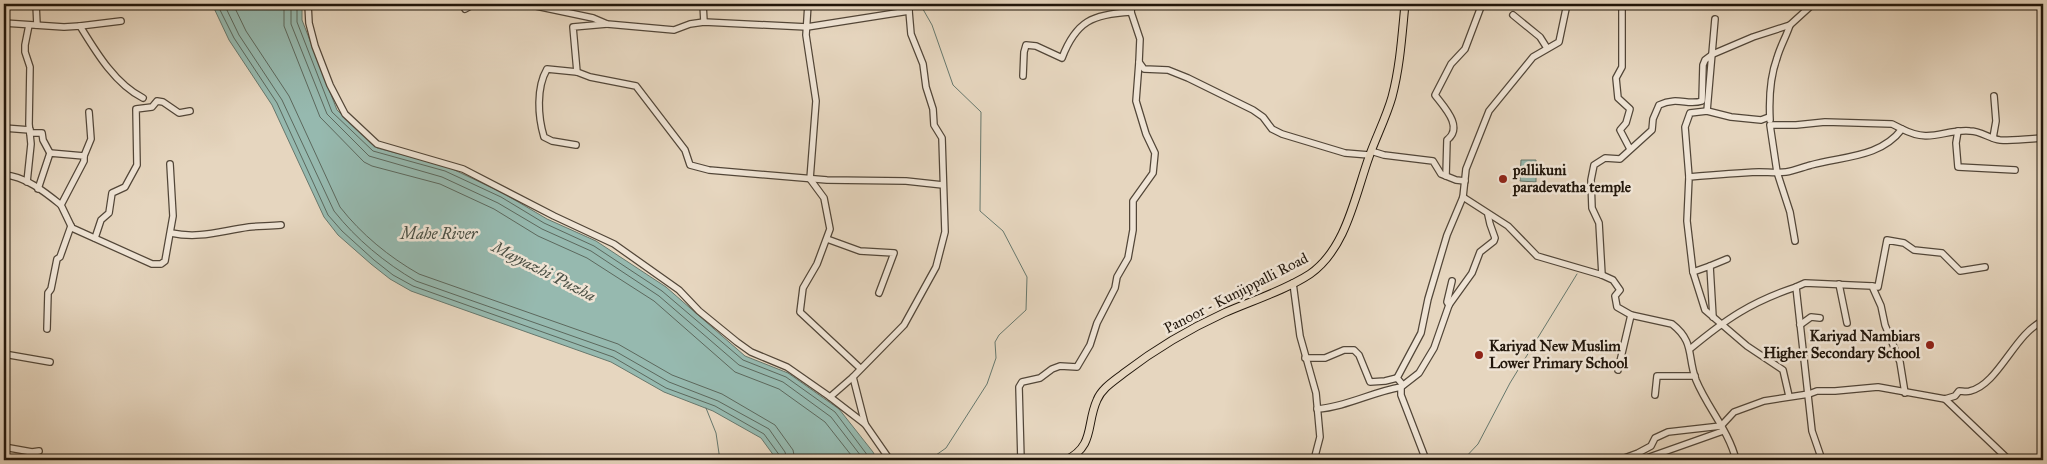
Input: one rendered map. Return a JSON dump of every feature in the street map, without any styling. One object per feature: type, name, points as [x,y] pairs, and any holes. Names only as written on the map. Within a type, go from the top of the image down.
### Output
[{"type":"main road","name":"Panoor - Kunjippalli Road","points":[[1066,460],[1075,456],[1085,444],[1097,400],[1101,393],[1124,373],[1155,351],[1221,315],[1293,283],[1321,264],[1342,234],[1392,97],[1400,52],[1405,4]]},
{"type":"street","points":[[36,4],[37,25]]},
{"type":"street","points":[[308,4],[309,23],[315,46],[330,85],[345,114],[377,144],[463,169],[554,216],[614,244],[679,290],[699,311],[737,342],[751,352],[787,367],[865,424],[890,460]]},
{"type":"street","points":[[465,9],[474,4]]},
{"type":"street","points":[[534,4],[593,18],[606,24]]},
{"type":"street","points":[[703,4],[704,22]]},
{"type":"street","points":[[808,4],[806,35],[816,102],[810,179],[824,198],[830,229],[817,264],[803,288],[800,312],[860,368]]},
{"type":"street","points":[[830,397],[853,377],[904,325],[936,267],[945,232],[942,138],[934,125],[923,64],[910,34],[910,4]]},
{"type":"street","points":[[1021,460],[1018,387],[1022,382],[1040,378],[1052,368],[1060,366],[1077,367],[1090,345],[1098,322],[1114,288],[1116,277],[1128,258],[1134,230],[1133,201],[1153,173],[1155,152],[1146,134],[1136,101],[1140,38],[1131,12],[1132,4]]},
{"type":"street","points":[[1446,176],[1447,140],[1451,137],[1454,130],[1453,121],[1436,95],[1451,64],[1465,49],[1482,4]]},
{"type":"street","points":[[1305,358],[1325,358],[1344,350],[1354,350],[1359,355],[1370,382],[1397,378],[1420,333],[1447,235],[1463,198],[1466,169],[1489,111],[1533,57],[1559,42],[1562,38],[1567,4]]},
{"type":"street","points":[[1621,4],[1622,67],[1616,78],[1618,98],[1630,109],[1626,123],[1620,130],[1630,149]]},
{"type":"street","points":[[1602,275],[1599,222],[1592,208],[1591,180],[1594,165],[1605,158],[1620,159],[1652,130],[1652,119],[1659,105],[1669,100],[1693,103],[1702,101],[1703,66],[1705,60],[1713,54],[1753,37],[1790,25],[1814,4]]},
{"type":"street","points":[[577,72],[573,27],[606,24],[674,30],[690,24],[704,22],[807,27],[909,11]]},
{"type":"street","points":[[1022,76],[1026,45],[1036,46],[1062,58],[1070,37],[1085,22],[1097,16],[1131,12]]},
{"type":"street","points":[[1512,15],[1540,37],[1546,48]]},
{"type":"street","points":[[1707,111],[1715,19]]},
{"type":"street","points":[[4,23],[80,26],[121,21]]},
{"type":"street","points":[[27,182],[30,131],[30,63],[25,52],[29,24]]},
{"type":"street","points":[[1790,25],[1786,40],[1776,60],[1769,117],[1777,172],[1790,212],[1795,241]]},
{"type":"street","points":[[80,26],[95,52],[129,91],[143,98]]},
{"type":"street","points":[[1139,62],[1144,68],[1168,70],[1243,104],[1263,117],[1276,132],[1345,152],[1370,153],[1433,161],[1438,172],[1465,181]]},
{"type":"street","points":[[576,145],[544,138],[539,102],[543,80],[548,69],[577,72],[590,77],[636,86],[684,150],[690,165],[709,170],[810,179],[864,182],[906,181],[943,185]]},
{"type":"street","points":[[1993,138],[1996,121],[1994,96]]},
{"type":"street","points":[[95,238],[101,220],[109,212],[112,193],[125,187],[137,165],[136,109],[152,106],[158,101],[163,102],[180,113],[190,111]]},
{"type":"street","points":[[1769,117],[1761,120],[1731,117],[1707,111],[1690,113],[1685,127],[1689,177],[1687,221],[1693,272],[1705,310],[1747,346],[1783,370],[1789,396]]},
{"type":"street","points":[[61,205],[84,161],[90,139],[89,112]]},
{"type":"street","points":[[1770,125],[1825,122],[1892,124],[1921,136],[1944,135],[1958,130],[1972,130],[1993,138],[2043,138]]},
{"type":"street","points":[[4,128],[42,132],[43,140],[50,153],[38,189]]},
{"type":"street","points":[[1689,177],[1787,172],[1811,165],[1863,155],[1891,140],[1902,129]]},
{"type":"street","points":[[1958,130],[1956,143],[1958,167],[2015,170]]},
{"type":"street","points":[[50,153],[84,156]]},
{"type":"street","points":[[4,175],[27,182],[61,205],[71,226],[152,264],[161,264],[165,261],[173,216],[170,164]]},
{"type":"street","points":[[1463,198],[1508,226],[1537,256],[1613,280],[1620,290],[1615,296],[1617,307],[1631,315],[1672,324],[1685,339],[1690,349],[1690,358],[1695,376],[1734,452],[1736,460]]},
{"type":"street","points":[[1317,409],[1344,405],[1382,390],[1402,386],[1419,374],[1434,348],[1449,305],[1472,273],[1480,252],[1494,241],[1495,238],[1488,215]]},
{"type":"street","points":[[171,233],[184,236],[204,236],[248,227],[281,225]]},
{"type":"street","points":[[46,330],[48,293],[51,289],[57,259],[60,257],[71,226]]},
{"type":"street","points":[[827,239],[860,251],[894,253],[879,293]]},
{"type":"street","points":[[1690,349],[1720,324],[1742,309],[1764,298],[1805,283],[1878,287],[1886,240],[1904,242],[1914,250],[1942,254],[1960,271],[1985,267]]},
{"type":"street","points":[[1693,272],[1727,259]]},
{"type":"street","points":[[1710,266],[1713,317]]},
{"type":"street","points":[[1449,305],[1447,302],[1452,281]]},
{"type":"street","points":[[1293,283],[1297,325],[1316,393],[1320,437],[1314,460]]},
{"type":"street","points":[[1839,284],[1847,323]]},
{"type":"street","points":[[1872,286],[1881,306],[1885,324],[1900,362],[1905,393]]},
{"type":"street","points":[[1796,287],[1812,431],[1822,460]]},
{"type":"street","points":[[1618,370],[1631,315]]},
{"type":"street","points":[[1800,325],[1811,317],[1820,318]]},
{"type":"street","points":[[1641,460],[1722,428],[1734,412],[1750,405],[1789,396],[1809,394],[1817,391],[1878,387],[1945,399],[1955,396],[1959,391],[1970,392],[1980,386],[1999,367],[2020,340],[2038,323],[2043,321]]},
{"type":"street","points":[[4,354],[50,362]]},
{"type":"street","points":[[1655,395],[1657,376],[1695,376]]},
{"type":"street","points":[[853,377],[865,424]]},
{"type":"street","points":[[1397,378],[1402,386],[1401,395],[1426,460]]},
{"type":"street","points":[[1945,399],[2009,460]]},
{"type":"street","points":[[1619,460],[1651,446],[1655,438],[1668,432],[1722,428]]},
{"type":"street","points":[[4,447],[32,452],[39,451]]},
{"type":"water","name":"Mahe River","points":[[212,4],[302,4],[302,20],[337,110],[377,148],[446,166],[503,193],[547,219],[596,241],[666,287],[745,356],[788,373],[839,409],[873,452],[877,460],[777,460],[761,438],[713,411],[664,392],[611,362],[411,291],[390,279],[338,235],[324,217],[272,105],[229,40]]},
{"type":"water","points":[[1521,160],[1536,160],[1536,182],[1520,181]]},
{"type":"waterway","points":[[920,4],[932,25],[953,85],[981,112],[980,211],[1003,231],[1027,277],[1026,310],[999,335],[995,342],[996,358],[987,384],[946,448],[929,460]]},
{"type":"waterway","points":[[1463,460],[1478,444],[1510,383],[1577,274]]},
{"type":"waterway","points":[[706,408],[716,433],[720,460]]},
{"type":"place","name":"pallikuni paradevatha temple","points":[[1503,179]]},
{"type":"place","name":"Kariyad Nambiars Higher Secondary School","points":[[1930,345]]},
{"type":"place","name":"Kariyad New Muslim Lower Primary School","points":[[1479,355]]},
{"type":"water label","name":"Mayyazhi Puzha","points":[[544,271]]}]
